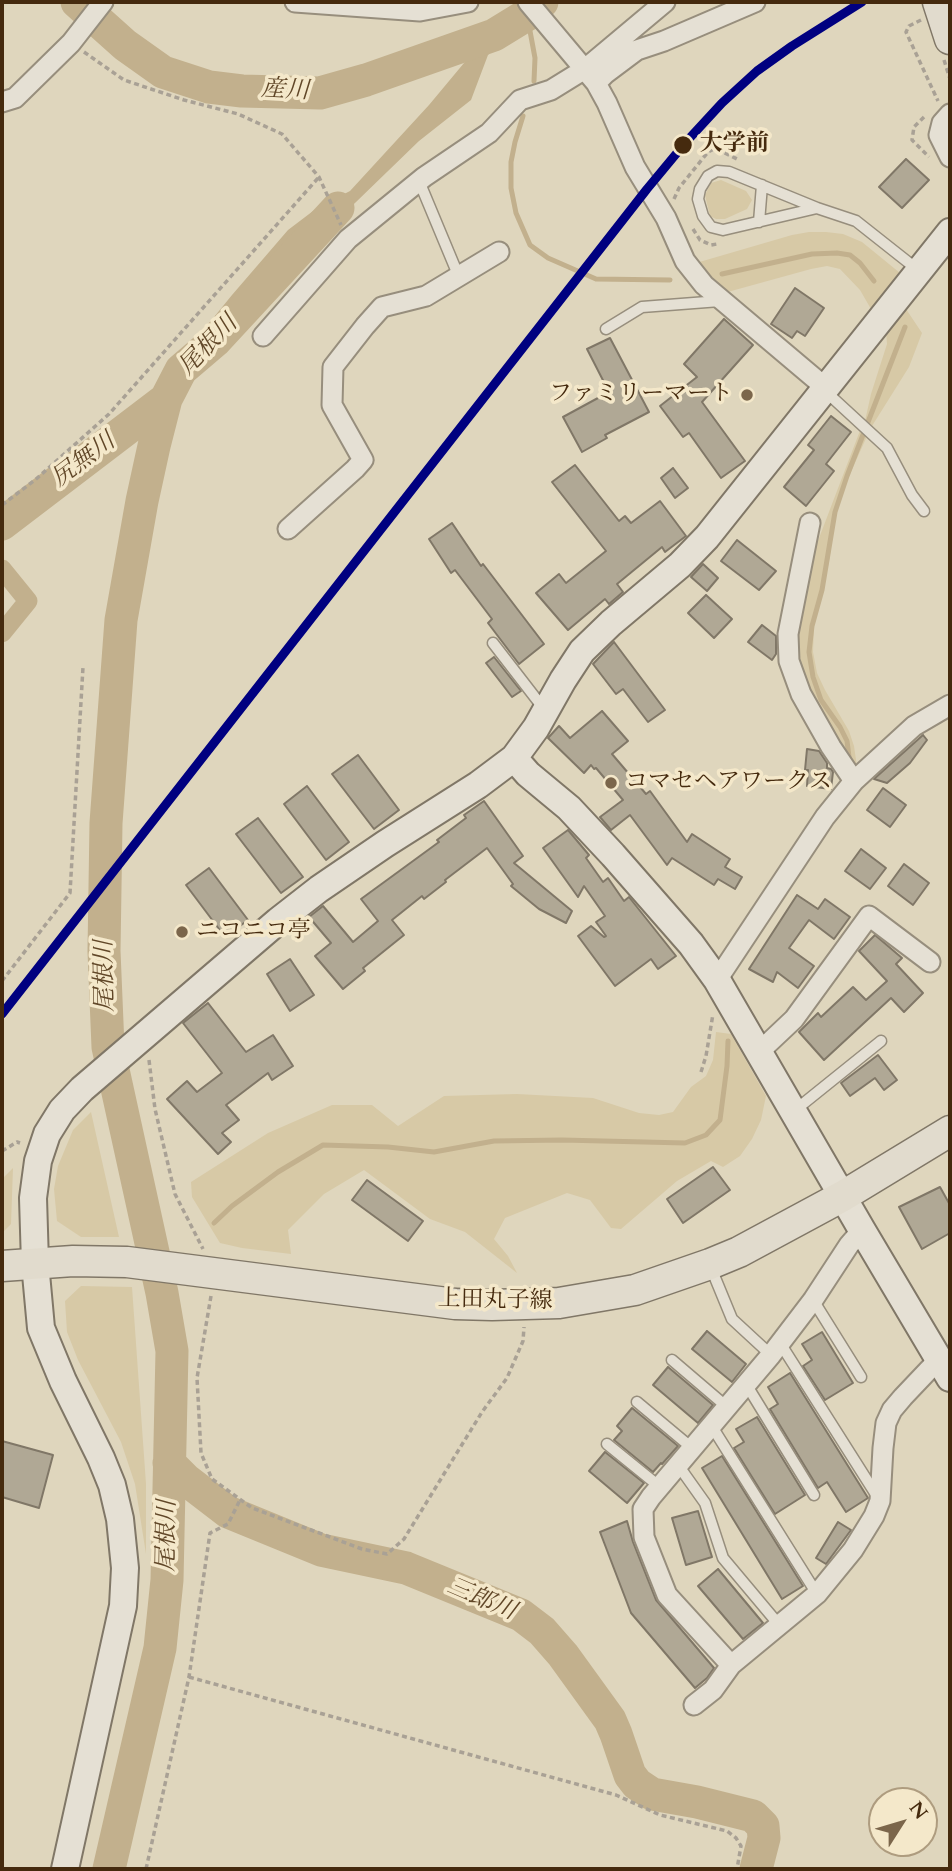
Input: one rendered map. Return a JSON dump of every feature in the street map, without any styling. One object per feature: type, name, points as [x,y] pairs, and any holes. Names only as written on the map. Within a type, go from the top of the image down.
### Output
[{"type":"main road","name":"上田丸子線","points":[[2,1266],[101,1260],[456,1304],[559,1303],[635,1290],[710,1265],[843,1196],[950,1130]]},
{"type":"street","points":[[2,102],[15,98],[76,37],[103,2]]},
{"type":"street","points":[[295,2],[420,11],[468,2]]},
{"type":"street","points":[[528,2],[591,76],[607,103],[635,167],[666,218],[685,261],[704,285],[825,389]]},
{"type":"street","points":[[591,76],[664,2]]},
{"type":"street","points":[[263,336],[348,239],[419,181],[489,133],[520,100],[591,76],[605,74],[638,50],[755,2]]},
{"type":"street","points":[[941,158],[939,135],[944,109]]},
{"type":"street","points":[[65,1869],[123,1606],[125,1567],[120,1519],[111,1485],[41,1328],[35,1263],[34,1178],[41,1147],[54,1121],[86,1085],[223,967],[319,889],[478,785],[514,758],[582,651],[693,553],[918,271],[946,247]]},
{"type":"street","points":[[288,529],[363,460],[332,405],[333,367],[382,307],[426,296],[499,253]]},
{"type":"street","points":[[810,523],[788,634],[789,662],[801,694],[831,747],[854,780]]},
{"type":"street","points":[[720,985],[825,817],[854,780],[914,726],[950,705]]},
{"type":"street","points":[[514,758],[528,774],[569,808],[613,855],[691,944],[720,985],[945,1368],[903,1397],[892,1410],[886,1423],[880,1502],[853,1550],[817,1594],[731,1665],[713,1689],[694,1705]]},
{"type":"street","points":[[759,1052],[794,1019],[869,916],[930,962]]},
{"type":"street","points":[[731,1665],[667,1595],[644,1537],[643,1510],[813,1300],[862,1230]]},
{"type":"lane","points":[[817,208],[723,230],[711,227],[703,216],[698,199],[700,189],[708,176],[717,172],[729,172],[856,221],[918,271]]},
{"type":"lane","points":[[419,181],[459,277]]},
{"type":"lane","points":[[759,222],[762,185]]},
{"type":"lane","points":[[606,329],[642,307],[724,301]]},
{"type":"lane","points":[[825,389],[881,441],[924,512]]},
{"type":"lane","points":[[493,643],[546,711]]},
{"type":"lane","points":[[793,1112],[881,1041]]},
{"type":"lane","points":[[710,1265],[732,1319],[775,1348],[880,1502]]},
{"type":"lane","points":[[813,1300],[861,1377]]},
{"type":"lane","points":[[671,1360],[727,1406]]},
{"type":"lane","points":[[746,1384],[814,1495]]},
{"type":"lane","points":[[638,1402],[692,1448]]},
{"type":"lane","points":[[711,1425],[817,1594]]},
{"type":"lane","points":[[607,1444],[660,1487]]},
{"type":"lane","points":[[678,1465],[705,1503],[723,1558],[780,1626]]},
{"type":"path","points":[[940,20],[915,22],[906,32],[944,109]]},
{"type":"path","points":[[76,37],[124,80],[238,114],[282,134],[319,177],[348,239]]},
{"type":"path","points":[[930,111],[914,127],[912,140],[941,158]]},
{"type":"path","points":[[711,133],[715,137],[714,149]]},
{"type":"path","points":[[2,505],[35,480],[109,414],[319,177]]},
{"type":"path","points":[[2,981],[70,893],[83,667]]},
{"type":"path","points":[[701,1072],[720,985]]},
{"type":"path","points":[[141,1038],[175,1194],[209,1259],[197,1378],[201,1453],[212,1479],[240,1500],[252,1508],[362,1549],[387,1554],[404,1539],[482,1412],[507,1378],[523,1341],[526,1304]]},
{"type":"path","points":[[2,1151],[17,1142],[26,1144]]},
{"type":"path","points":[[146,1869],[189,1677],[210,1533],[228,1524],[240,1500]]},
{"type":"path","points":[[189,1677],[603,1791],[660,1815],[727,1831],[737,1838],[741,1846],[737,1869]]},
{"type":"shaded area","points":[[534,2],[555,2],[515,27],[488,55],[471,100],[419,141],[324,233],[287,251],[279,264],[244,298],[217,333],[197,352],[166,399],[166,376],[288,230],[317,208],[350,191],[429,105],[479,45]]},
{"type":"shaded area","points":[[721,180],[746,191],[752,200],[747,209],[725,219],[716,219],[710,216],[705,195],[711,183]]},
{"type":"shaded area","points":[[809,232],[843,234],[862,242],[900,273],[871,309],[860,290],[840,269],[827,266],[811,269],[724,293],[696,263],[792,235]]},
{"type":"shaded area","points":[[904,306],[922,333],[909,367],[872,426],[865,421],[887,344],[886,329]]},
{"type":"shaded area","points":[[861,428],[868,434],[836,513],[829,562],[814,626],[813,652],[817,673],[849,731],[854,746],[857,767],[852,771],[834,746],[793,655],[808,567]]},
{"type":"shaded area","points":[[716,1032],[731,1034],[766,1096],[761,1120],[740,1156],[723,1167],[711,1161],[677,1181],[621,1229],[611,1228],[590,1200],[567,1193],[505,1218],[494,1239],[517,1273],[465,1232],[430,1219],[364,1170],[324,1194],[288,1230],[291,1254],[220,1243],[192,1197],[191,1182],[268,1133],[332,1105],[372,1105],[398,1126],[444,1096],[517,1094],[593,1098],[639,1113],[659,1115],[673,1112],[691,1087],[706,1076],[713,1060]]},
{"type":"shaded area","points":[[91,1112],[119,1237],[81,1237],[57,1221],[54,1189],[58,1166],[73,1130]]},
{"type":"shaded area","points":[[13,1168],[11,1224],[2,1233],[2,1179]]},
{"type":"shaded area","points":[[81,1286],[132,1287],[146,1484],[146,1554],[135,1484],[121,1442],[78,1360],[67,1332],[65,1301]]},
{"type":"building","points":[[906,159],[929,180],[902,208],[879,187]]},
{"type":"building","points":[[795,288],[824,308],[805,336],[797,331],[792,338],[771,324]]},
{"type":"building","points":[[724,319],[753,345],[702,402],[745,461],[721,478],[689,433],[683,437],[660,406],[697,377],[684,364]]},
{"type":"building","points":[[610,338],[649,412],[605,435],[607,438],[582,452],[563,417],[609,392],[587,349]]},
{"type":"building","points":[[831,416],[851,432],[826,464],[834,471],[806,506],[784,487],[814,450],[808,445]]},
{"type":"building","points":[[575,465],[619,521],[625,516],[631,523],[660,501],[686,536],[665,552],[662,547],[617,584],[623,592],[609,604],[605,599],[568,630],[536,593],[559,574],[566,583],[606,551],[552,482]]},
{"type":"building","points":[[673,468],[688,488],[675,498],[661,478]]},
{"type":"building","points":[[452,523],[481,566],[483,564],[544,644],[519,664],[488,623],[492,619],[455,570],[451,573],[429,539]]},
{"type":"building","points":[[737,540],[776,571],[759,590],[721,561]]},
{"type":"building","points":[[703,564],[718,578],[707,591],[691,577]]},
{"type":"building","points":[[706,595],[732,619],[714,638],[688,613]]},
{"type":"building","points":[[762,625],[776,636],[776,654],[772,660],[748,642]]},
{"type":"building","points":[[614,642],[665,710],[648,722],[623,689],[616,694],[593,664]]},
{"type":"building","points":[[494,657],[521,691],[512,697],[486,663]]},
{"type":"building","points":[[602,711],[628,741],[612,754],[646,794],[650,791],[687,842],[692,834],[730,859],[725,867],[742,877],[735,889],[718,879],[714,885],[672,858],[667,865],[630,815],[611,830],[600,817],[623,800],[596,768],[591,765],[584,773],[548,738],[559,726],[570,738]]},
{"type":"building","points":[[923,735],[927,740],[910,763],[887,783],[874,779]]},
{"type":"building","points":[[807,749],[819,751],[827,763],[827,768],[833,772],[831,789],[807,786]]},
{"type":"building","points":[[358,755],[399,810],[374,829],[332,774]]},
{"type":"building","points":[[307,786],[349,842],[326,860],[284,804]]},
{"type":"building","points":[[883,788],[906,805],[890,827],[867,810]]},
{"type":"building","points":[[484,801],[523,856],[514,863],[572,911],[566,923],[539,909],[511,886],[513,884],[487,848],[424,899],[422,896],[392,920],[404,935],[363,968],[365,971],[343,989],[315,956],[331,943],[309,917],[323,906],[353,942],[378,921],[361,899],[439,842],[437,840],[466,818],[464,815]]},
{"type":"building","points":[[258,818],[303,877],[281,893],[236,834]]},
{"type":"building","points":[[568,830],[589,855],[586,858],[603,882],[608,878],[624,901],[629,897],[676,956],[658,969],[651,959],[615,986],[578,936],[591,926],[606,936],[596,922],[605,916],[584,886],[578,897],[543,848]]},
{"type":"building","points":[[861,849],[886,868],[870,889],[845,871]]},
{"type":"building","points":[[904,864],[929,883],[913,905],[888,886]]},
{"type":"building","points":[[209,868],[248,920],[225,937],[186,885]]},
{"type":"building","points":[[797,895],[818,909],[825,899],[850,917],[834,939],[809,920],[789,948],[814,966],[798,988],[777,972],[773,982],[749,969]]},
{"type":"building","points":[[875,935],[902,958],[896,964],[923,993],[904,1012],[891,998],[824,1060],[799,1032],[818,1013],[821,1017],[853,987],[866,1000],[887,981],[859,951]]},
{"type":"building","points":[[290,959],[314,995],[290,1011],[267,974]]},
{"type":"building","points":[[208,1003],[246,1052],[273,1035],[293,1066],[272,1080],[268,1073],[226,1105],[239,1120],[222,1133],[231,1142],[218,1154],[167,1099],[187,1081],[197,1092],[222,1073],[183,1023]]},
{"type":"building","points":[[878,1055],[897,1080],[884,1090],[875,1078],[850,1096],[841,1083]]},
{"type":"building","points":[[713,1167],[730,1190],[683,1223],[667,1199]]},
{"type":"building","points":[[367,1180],[423,1221],[408,1241],[352,1200]]},
{"type":"building","points":[[940,1187],[950,1205],[950,1233],[922,1249],[899,1207]]},
{"type":"building","points":[[707,1331],[746,1364],[732,1382],[692,1349]]},
{"type":"building","points":[[822,1332],[853,1383],[825,1400],[803,1366],[812,1360],[802,1344]]},
{"type":"building","points":[[668,1367],[713,1405],[698,1423],[653,1385]]},
{"type":"building","points":[[790,1373],[868,1498],[846,1512],[827,1482],[818,1488],[770,1409],[778,1404],[768,1387]]},
{"type":"building","points":[[632,1408],[678,1446],[653,1472],[614,1440],[622,1431],[617,1426]]},
{"type":"building","points":[[757,1417],[805,1495],[775,1514],[734,1448],[744,1442],[736,1429]]},
{"type":"building","points":[[2,1441],[53,1455],[39,1508],[2,1497]]},
{"type":"building","points":[[605,1452],[644,1483],[627,1503],[589,1471]]},
{"type":"building","points":[[722,1456],[803,1586],[782,1599],[702,1468]]},
{"type":"building","points":[[698,1511],[712,1557],[686,1565],[672,1518]]},
{"type":"building","points":[[627,1521],[656,1600],[714,1668],[695,1688],[631,1613],[600,1532]]},
{"type":"building","points":[[838,1522],[851,1530],[826,1564],[816,1558]]},
{"type":"building","points":[[718,1569],[763,1623],[743,1639],[698,1586]]},
{"type":"waterway","name":"産川","points":[[77,2],[125,45],[163,72],[209,87],[242,91],[320,93],[366,80],[494,35],[542,2]]},
{"type":"waterway","points":[[525,16],[535,58],[534,81]]},
{"type":"waterway","points":[[523,116],[511,162],[511,188],[516,213],[530,245],[548,258],[596,279],[670,280]]},
{"type":"waterway","name":"尾根川","points":[[109,1869],[160,1648],[167,1580],[172,1351],[162,1293],[108,1047],[104,951],[106,823],[121,620],[154,446],[166,399],[181,370],[215,341],[338,208]]},
{"type":"waterway","points":[[722,274],[812,254],[837,253],[850,255],[874,281]]},
{"type":"waterway","points":[[850,765],[847,741],[821,700],[813,677],[809,652],[812,626],[822,590],[835,512],[905,327]]},
{"type":"waterway","name":"尻無川","points":[[2,524],[166,399]]},
{"type":"waterway","points":[[2,569],[28,601],[2,633]]},
{"type":"waterway","points":[[214,1223],[278,1172],[323,1145],[434,1152],[494,1141],[685,1143],[706,1135],[720,1120],[728,1041]]},
{"type":"waterway","name":"三郎川","points":[[169,1463],[228,1512],[321,1550],[406,1568],[521,1615],[542,1631],[563,1655],[610,1720],[630,1775],[637,1784],[652,1794],[753,1816],[763,1826],[764,1838],[756,1869]]},
{"type":"transit line","points":[[2,1014],[686,142],[722,103],[757,71],[862,2]]},
{"type":"place","name":"大学前","points":[[683,145]]},
{"type":"place","name":"ファミリーマート","points":[[747,395]]},
{"type":"place","name":"コマセヘアワークス","points":[[611,783]]},
{"type":"place","name":"ニコニコ亭","points":[[182,932]]}]
